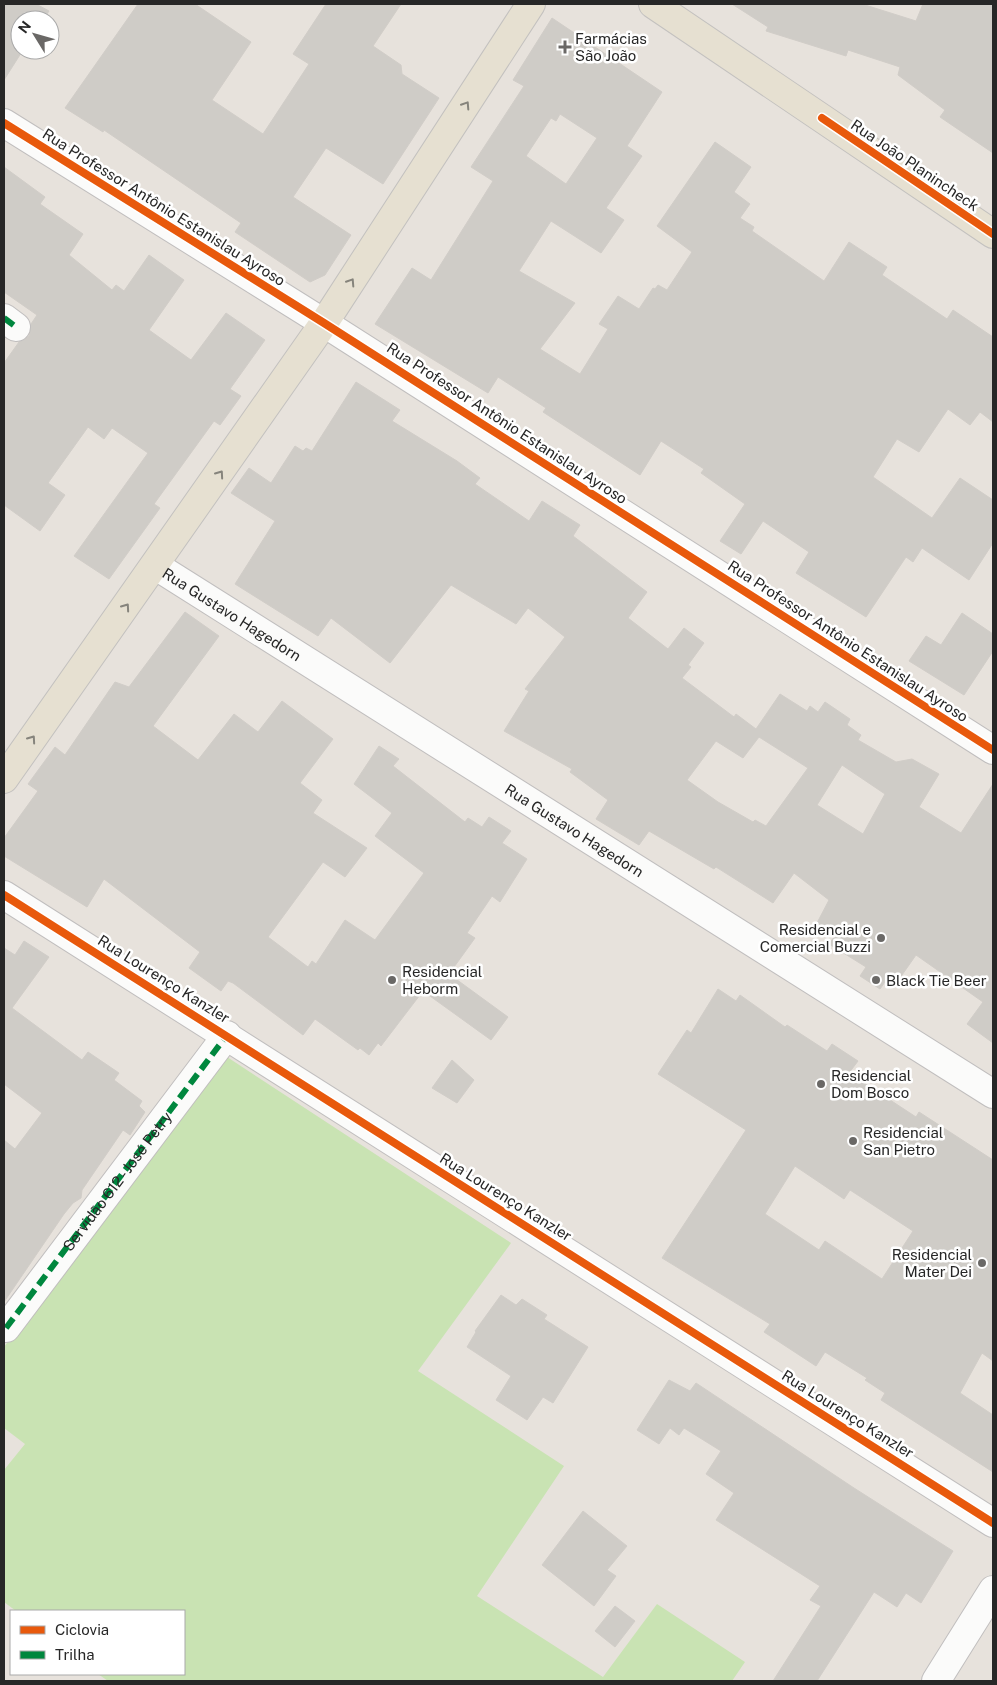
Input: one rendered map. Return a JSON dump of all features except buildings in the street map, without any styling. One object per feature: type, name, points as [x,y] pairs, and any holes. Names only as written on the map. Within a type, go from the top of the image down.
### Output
[{"type":"main road","points":[[4,779],[156,566],[324,323],[531,4]]},
{"type":"main road","name":"Rua João Planincheck","points":[[653,4],[993,234]]},
{"type":"street","name":"Rua Professor Antônio Estanislau Ayroso","points":[[4,123],[324,323],[993,750]]},
{"type":"street","name":"Rua Gustavo Hagedorn","points":[[156,566],[993,1094]]},
{"type":"street","name":"Rua Lourenço Kanzler","points":[[4,894],[993,1523]]},
{"type":"street","name":"Servidão 612 - José Petry","points":[[6,1328],[227,1035]]},
{"type":"street","points":[[936,1681],[993,1590]]},
{"type":"green space","points":[[224,1055],[511,1243],[418,1371],[564,1466],[477,1596],[603,1677],[657,1604],[745,1662],[732,1681],[108,1681],[99,1675],[185,1675],[185,1610],[15,1610],[4,1602],[4,1470],[25,1444],[4,1428],[4,1347]]},
{"type":"marked path","points":[[4,318],[16,327]]},
{"type":"marked path","points":[[6,1328],[227,1035]]},
{"type":"cycle path","points":[[822,118],[993,234]]},
{"type":"cycle path","points":[[4,123],[324,323],[993,750]]},
{"type":"cycle path","points":[[4,895],[993,1523]]},
{"type":"place","name":"Farmácias São João","points":[[565,47]]},
{"type":"place","name":"Residencial e Comercial Buzzi","points":[[881,938]]},
{"type":"place","name":"Residencial Heborm","points":[[392,980]]},
{"type":"place","name":"Black Tie Beer","points":[[876,980]]},
{"type":"place","name":"Residencial Dom Bosco","points":[[821,1084]]},
{"type":"place","name":"Residencial San Pietro","points":[[853,1141]]},
{"type":"place","name":"Residencial Mater Dei","points":[[982,1263]]}]
